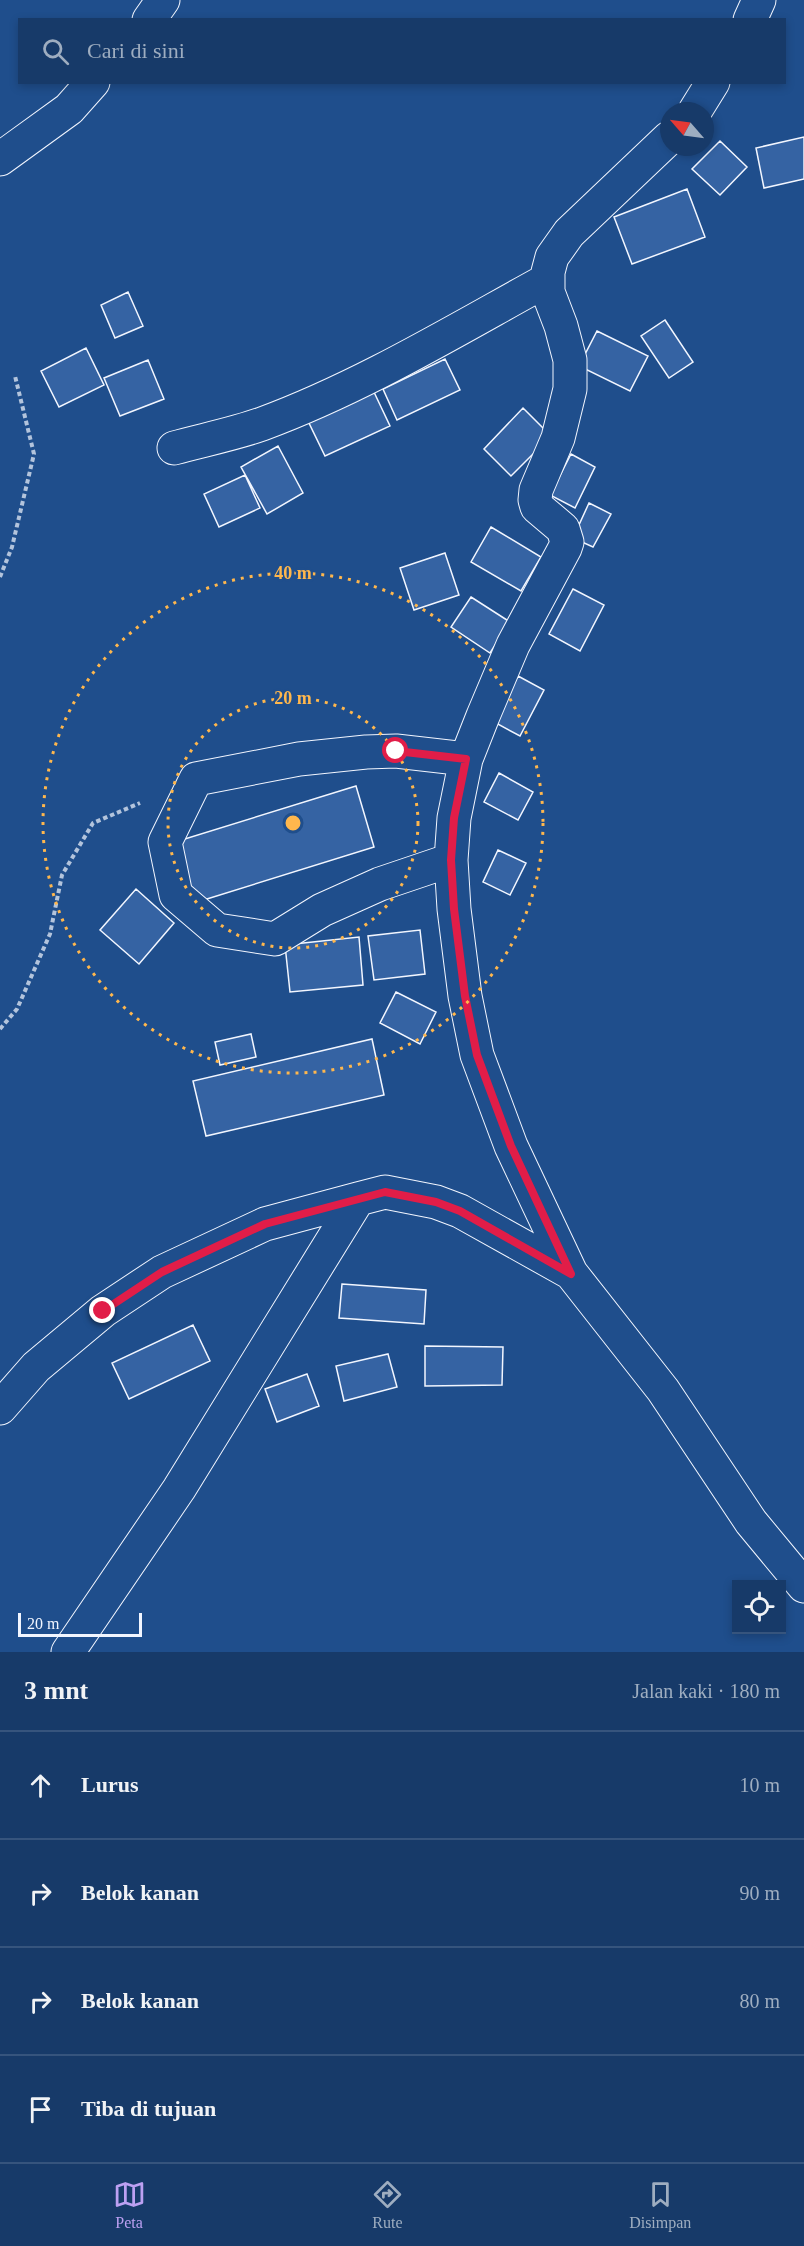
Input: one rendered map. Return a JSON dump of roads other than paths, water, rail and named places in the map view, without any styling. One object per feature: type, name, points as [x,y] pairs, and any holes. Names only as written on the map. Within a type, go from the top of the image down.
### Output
[{"type":"street","points":[[150,18],[163,0]]},
{"type":"street","points":[[751,18],[759,0]]},
{"type":"street","points":[[0,159],[69,109],[91,84]]},
{"type":"street","points":[[701,102],[712,84]]},
{"type":"street","points":[[660,147],[569,233],[552,256],[547,280],[548,292],[561,326],[570,360],[570,389],[558,438],[536,490],[535,500],[537,507],[563,529],[567,542],[566,548],[513,645],[466,759],[454,818],[451,860],[454,909],[465,996],[477,1055],[511,1146],[571,1274],[663,1389],[751,1522],[804,1586]]},
{"type":"street","points":[[174,448],[261,424],[304,406],[386,369],[547,280]]},
{"type":"street","points":[[451,860],[380,885],[322,910],[275,939],[217,930],[176,895],[165,842],[196,779],[299,759],[366,752],[396,751],[466,759]]},
{"type":"street","points":[[0,1408],[36,1367],[94,1318],[162,1272],[265,1224],[358,1198],[385,1192],[436,1202],[490,1227],[571,1274]]},
{"type":"street","points":[[68,1652],[179,1489],[358,1198]]}]
